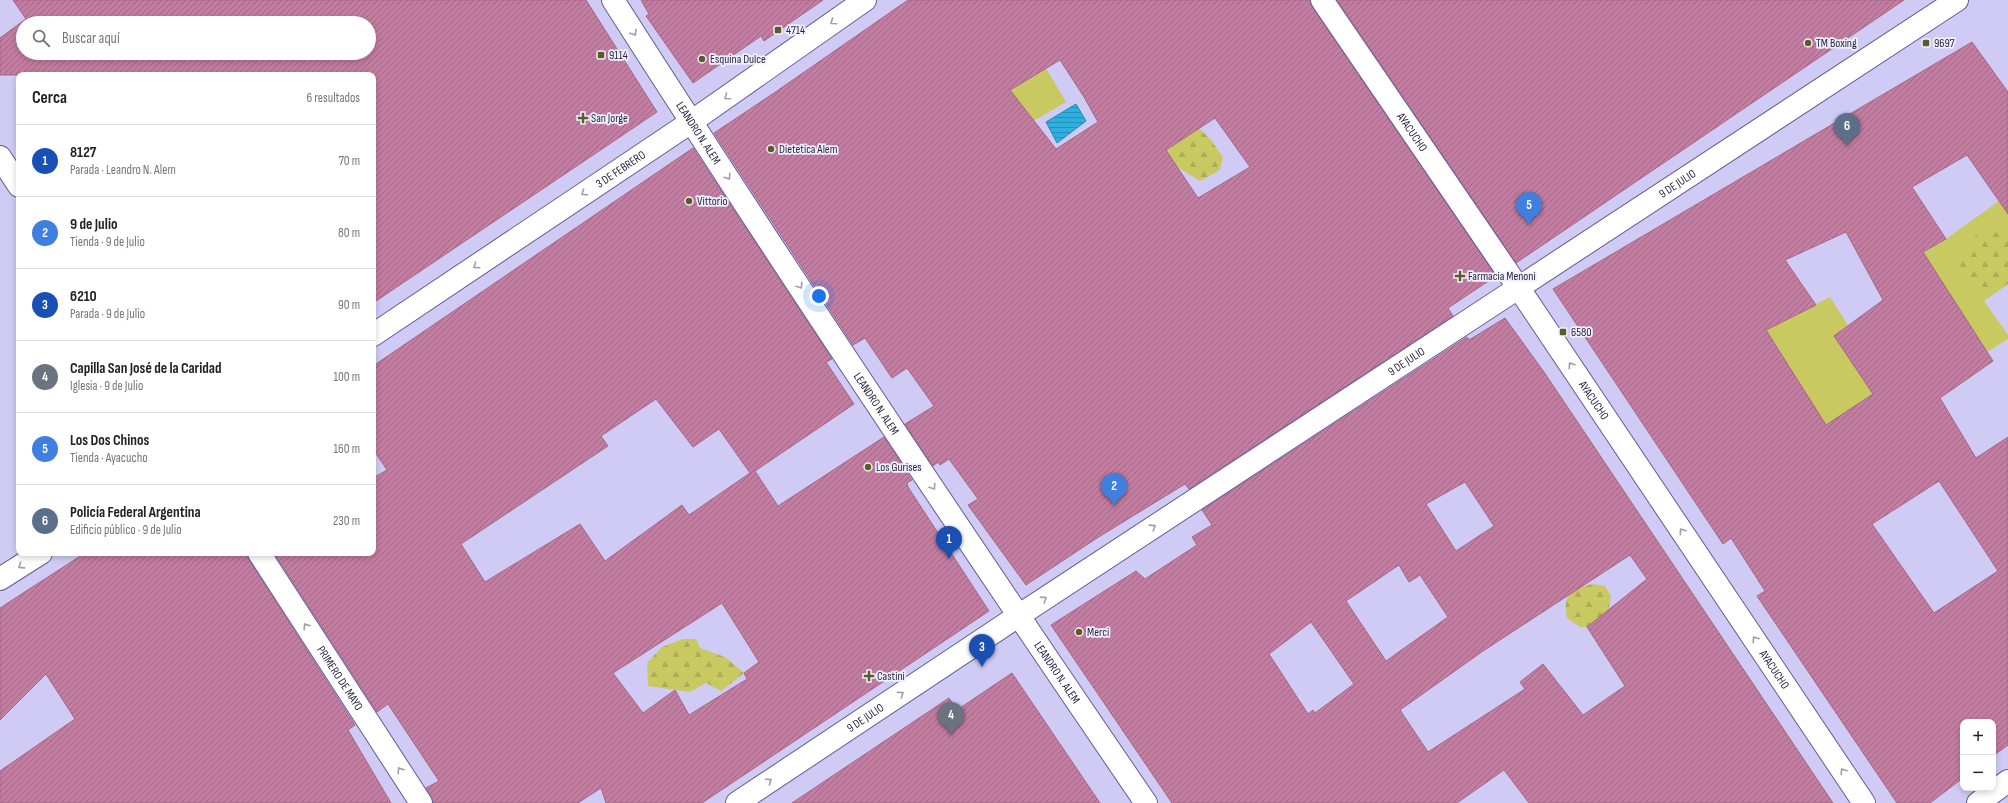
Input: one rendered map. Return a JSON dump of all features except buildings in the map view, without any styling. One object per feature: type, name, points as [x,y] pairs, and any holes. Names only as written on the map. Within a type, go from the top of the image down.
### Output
[{"type":"street","name":"LEANDRO N. ALEM","points":[[613,0],[691,122],[1018,616],[1146,803]]},
{"type":"street","name":"3 DE FEBRERO","points":[[376,333],[691,122],[865,0]]},
{"type":"street","name":"AYACUCHO","points":[[1322,0],[1518,287],[1864,803]]},
{"type":"street","name":"9 DE JULIO","points":[[737,803],[1018,616],[1957,0]]},
{"type":"street","points":[[0,158],[16,182]]},
{"type":"street","points":[[0,580],[36,556]]},
{"type":"street","name":"PRIMERO DE MAYO","points":[[261,556],[421,803]]},
{"type":"street","points":[[1978,803],[2008,781]]},
{"type":"green space","points":[[1046,68],[1066,102],[934,180],[924,80]]},
{"type":"green space","points":[[1199,128],[1211,140],[1223,157],[1220,170],[1200,181],[1179,168],[1166,151]]},
{"type":"green space","points":[[1999,201],[2008,214],[2008,284],[1984,301],[2008,335],[2008,339],[1987,352],[1923,253],[1946,239]]},
{"type":"green space","points":[[1980,231],[2001,233],[2008,239],[2008,284],[1990,296],[1979,290],[1971,283],[1959,262],[1963,249]]},
{"type":"green space","points":[[1830,297],[1848,325],[1834,336],[1873,394],[1803,440],[1766,330]]},
{"type":"green space","points":[[1592,584],[1605,586],[1611,596],[1609,608],[1595,626],[1580,627],[1567,618],[1567,598],[1579,588]]},
{"type":"green space","points":[[683,639],[696,639],[700,648],[725,657],[744,673],[721,691],[706,683],[690,692],[648,686],[647,663],[662,647]]},
{"type":"water","points":[[1076,104],[1086,121],[1057,143],[1046,122]]},
{"type":"place","name":"4714","points":[[778,30]]},
{"type":"place","name":"TM Boxing","points":[[1808,43]]},
{"type":"place","name":"9697","points":[[1926,43]]},
{"type":"place","name":"9114","points":[[601,55]]},
{"type":"place","name":"Esquina Dulce","points":[[702,59]]},
{"type":"place","name":"San Jorge","points":[[583,118]]},
{"type":"place","name":"Policía Federal Argentina","points":[[1847,146]]},
{"type":"place","name":"Dietetica Alem","points":[[771,149]]},
{"type":"place","name":"Vittorio","points":[[689,201]]},
{"type":"place","name":"Los Dos Chinos","points":[[1529,225]]},
{"type":"place","name":"Farmacia Menoni","points":[[1460,276]]},
{"type":"place","name":"6580","points":[[1563,332]]},
{"type":"place","name":"Los Gurises","points":[[868,467]]},
{"type":"place","name":"9 de Julio","points":[[1114,506]]},
{"type":"place","name":"8127","points":[[949,559]]},
{"type":"place","name":"Merci","points":[[1079,632]]},
{"type":"place","name":"6210","points":[[982,667]]},
{"type":"place","name":"Castini","points":[[869,676]]},
{"type":"place","name":"Capilla San José de la Caridad","points":[[951,735]]}]
